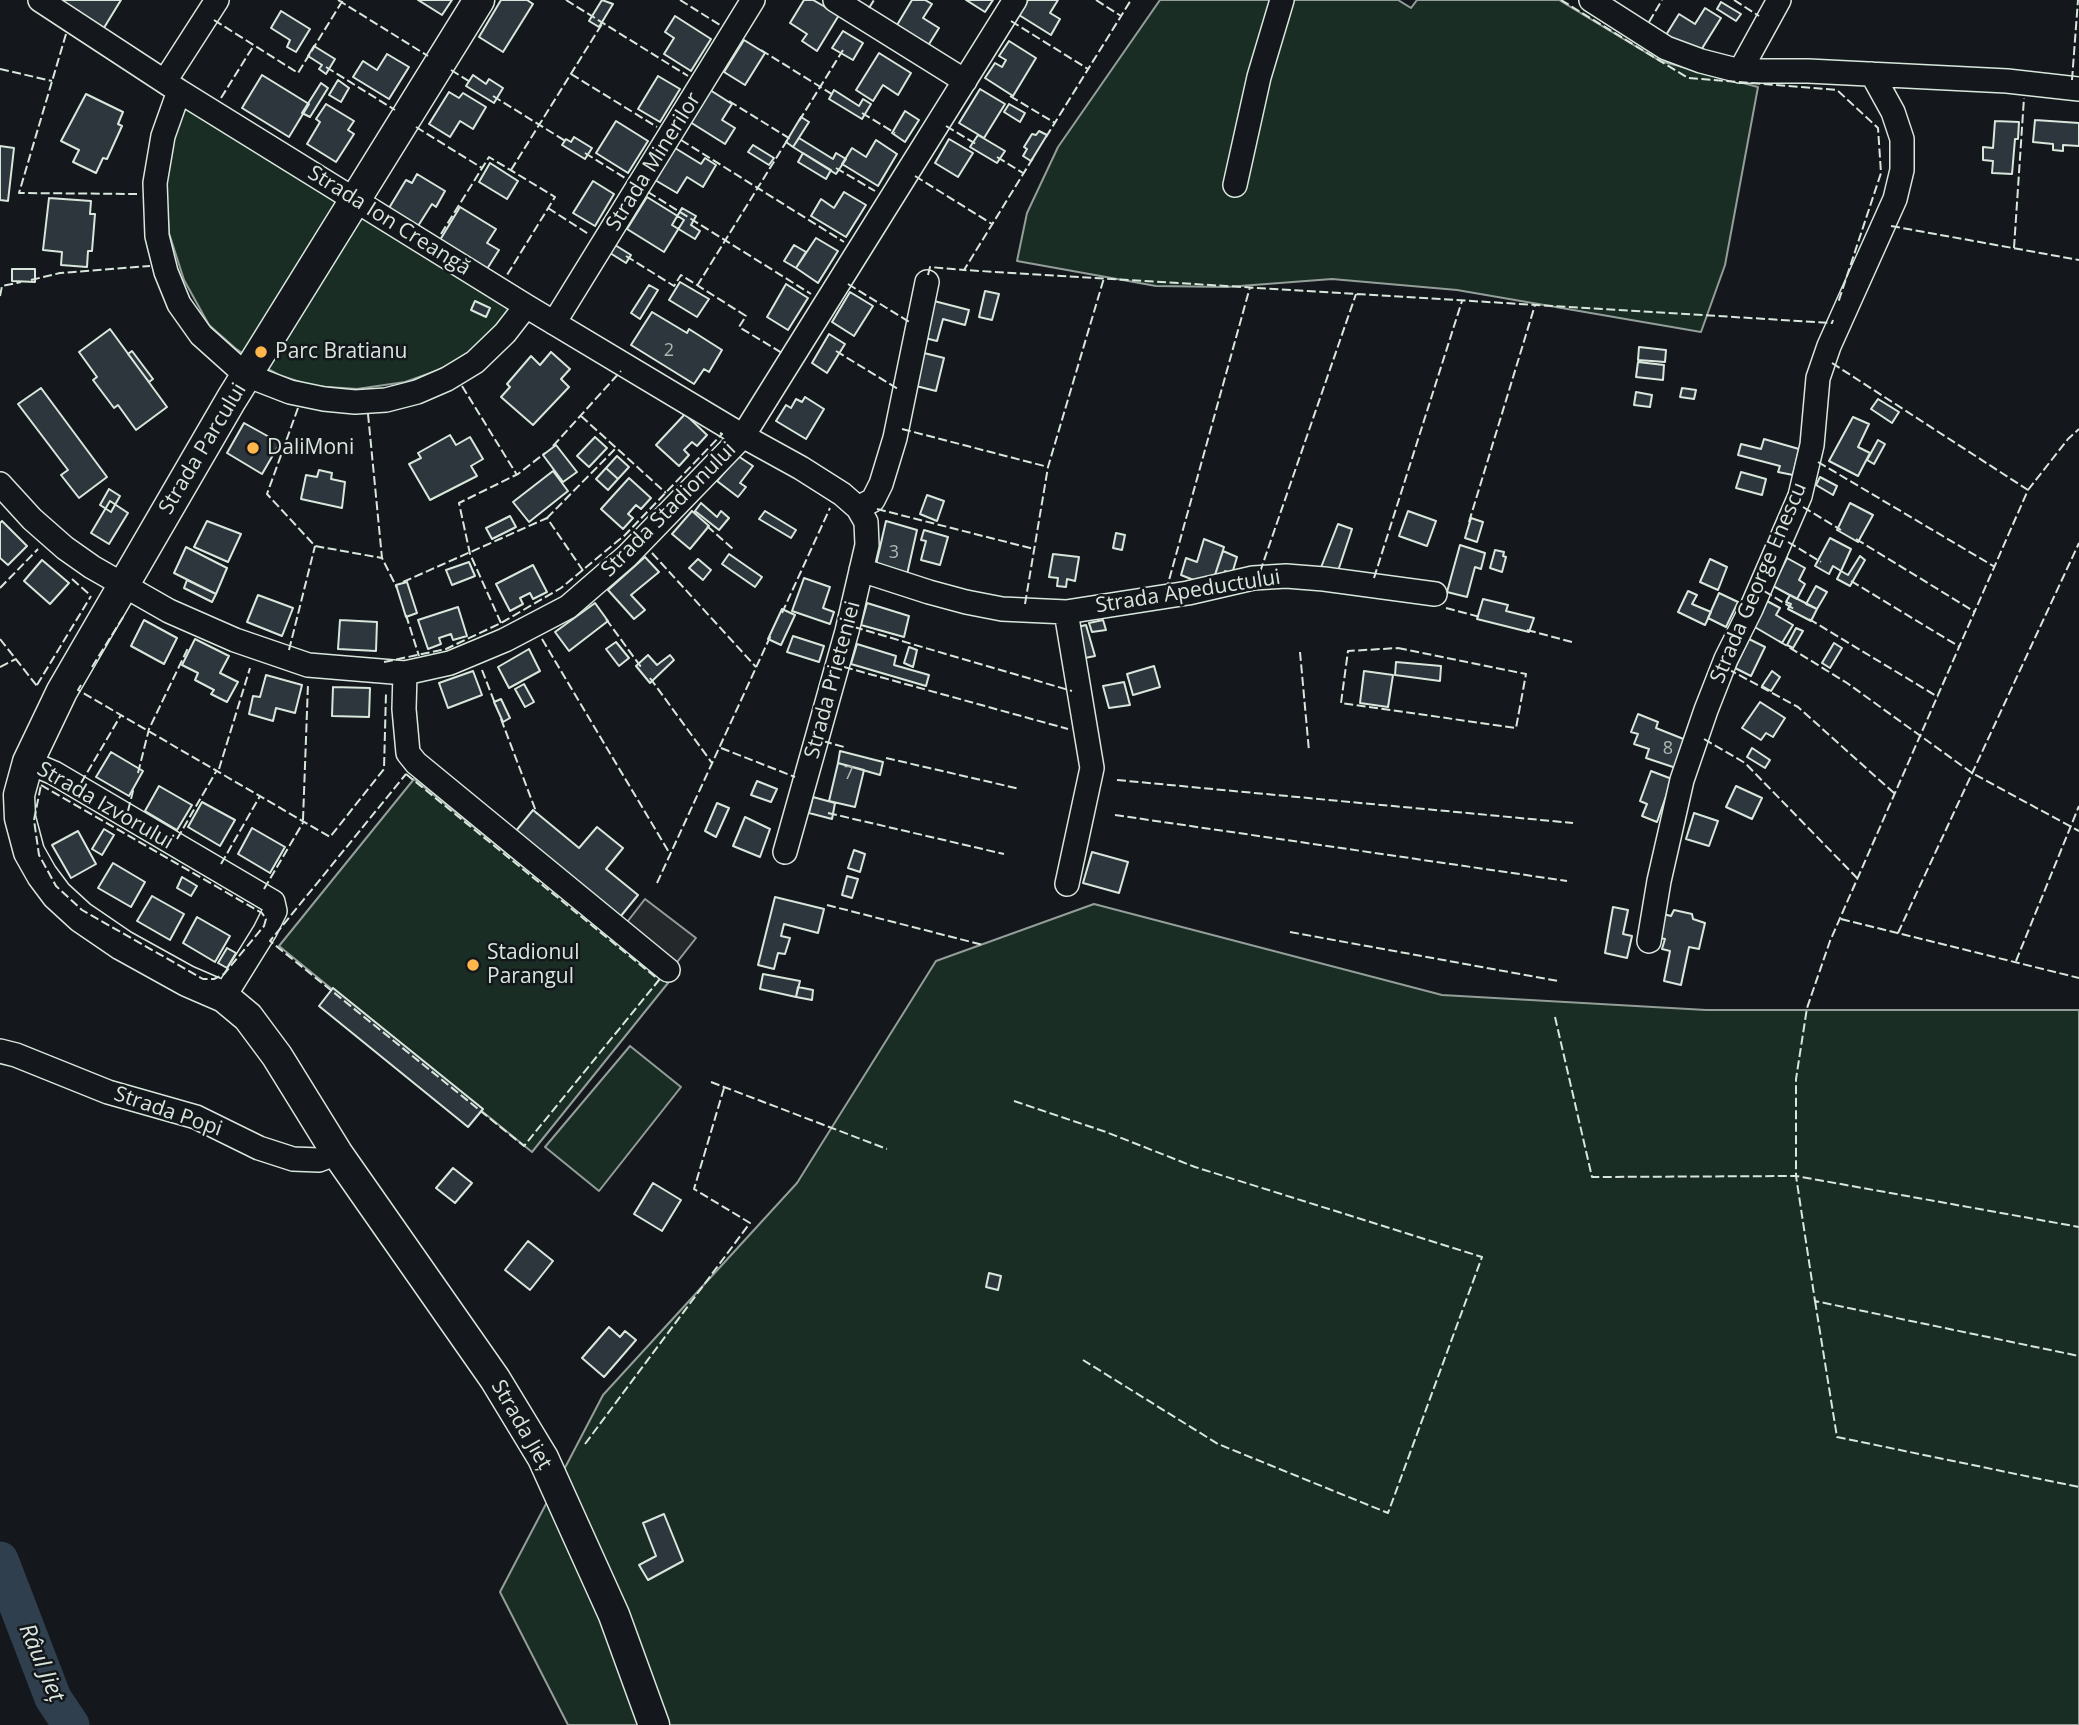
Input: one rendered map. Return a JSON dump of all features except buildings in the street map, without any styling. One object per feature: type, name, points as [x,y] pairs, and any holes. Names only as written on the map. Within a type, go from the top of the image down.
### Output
[{"type":"main road","name":"Strada Parcului","points":[[28,762],[62,691],[122,584],[479,0]]},
{"type":"main road","name":"Strada Izvorului","points":[[28,762],[10,815],[42,875],[57,895],[81,917],[122,945],[187,981],[225,997],[248,1017],[337,1153]]},
{"type":"main road","name":"Strada Jieț","points":[[337,1153],[495,1380],[543,1458],[614,1615],[654,1725]]},
{"type":"street","name":"Strada Ion Creangă","points":[[40,0],[355,200],[743,436]]},
{"type":"street","points":[[217,0],[172,86],[155,183],[158,236],[166,272],[179,303],[201,335],[228,361],[248,374],[290,392],[355,402],[386,400],[417,392],[475,362],[505,333],[526,306]]},
{"type":"street","name":"Strada Minerilor","points":[[554,323],[753,0]]},
{"type":"street","points":[[835,0],[965,81]]},
{"type":"street","name":"Strada Stadionului","points":[[0,484],[32,519],[65,548],[122,584],[169,611],[235,640],[308,665],[405,673],[450,663],[505,640],[568,607],[627,555],[743,436],[1014,0]]},
{"type":"street","points":[[1235,185],[1259,76],[1282,0]]},
{"type":"street","points":[[1591,0],[1666,48],[1700,61],[1740,71],[2007,81],[2079,89]]},
{"type":"street","points":[[1740,71],[1779,0]]},
{"type":"street","name":"Strada George Enescu","points":[[1649,941],[1659,881],[1682,780],[1726,659],[1800,496],[1812,446],[1818,378],[1829,346],[1895,199],[1902,170],[1902,139],[1893,112],[1872,74]]},
{"type":"street","points":[[743,436],[812,474],[858,508],[873,500],[894,438],[927,282]]},
{"type":"street","name":"Strada Prieteniei","points":[[785,852],[847,631],[867,545],[866,522],[858,508]]},
{"type":"street","name":"Strada Apeductului","points":[[861,570],[929,593],[966,602],[1002,609],[1066,612],[1188,593],[1253,579],[1286,576],[1435,594]]},
{"type":"street","name":"Strada Apeductului","points":[[1066,612],[1092,768],[1067,884]]},
{"type":"street","points":[[405,673],[403,693],[408,753],[416,763],[668,970]]},
{"type":"street","name":"Strada Izvorului","points":[[28,762],[54,773],[273,902],[275,911],[269,923],[225,997]]},
{"type":"street","name":"Strada Popi","points":[[0,1051],[108,1092],[196,1117],[259,1148],[293,1159],[319,1160],[337,1153]]},
{"type":"green space","points":[[1160,0],[1398,0],[1411,8],[1417,0],[1559,0],[1660,61],[1758,87],[1725,265],[1701,332],[1457,290],[1332,279],[1227,287],[1156,286],[1017,261],[1027,213],[1058,147]]},
{"type":"green space","points":[[183,103],[513,308],[472,352],[439,370],[405,382],[357,389],[312,386],[279,375],[255,362],[209,325],[184,280],[169,233],[165,184],[170,147]]},
{"type":"green space","name":"Stadionul Parangul","points":[[414,779],[668,983],[532,1152],[279,946]]},
{"type":"green space","points":[[1094,904],[1442,995],[1706,1010],[2079,1010],[2079,1725],[568,1725],[500,1592],[603,1395],[797,1183],[936,961]]},
{"type":"green space","points":[[630,1046],[681,1087],[599,1191],[545,1147]]},
{"type":"shaded area","points":[[645,899],[696,938],[674,966],[624,926]]},
{"type":"waterway","name":"Râul Jieț","points":[[0,1560],[53,1698],[71,1725]]},
{"type":"fence","points":[[338,0],[428,56]]},
{"type":"fence","points":[[214,20],[298,73],[343,0]]},
{"type":"fence","points":[[566,0],[688,76]]},
{"type":"fence","points":[[680,0],[720,25]]},
{"type":"fence","points":[[869,8],[874,0]]},
{"type":"fence","points":[[1096,0],[1121,16]]},
{"type":"fence","points":[[1046,137],[1131,0]]},
{"type":"fence","points":[[1561,0],[1688,78],[1837,90],[1878,128],[1881,173],[1838,303]]},
{"type":"fence","points":[[1649,22],[1662,0]]},
{"type":"fence","points":[[1734,0],[1759,16]]},
{"type":"fence","points":[[2072,80],[2078,0]]},
{"type":"fence","points":[[1011,21],[1088,69]]},
{"type":"fence","points":[[511,170],[602,24]]},
{"type":"fence","points":[[66,34],[19,193],[137,194]]},
{"type":"fence","points":[[221,98],[254,45]]},
{"type":"fence","points":[[761,50],[835,96]]},
{"type":"fence","points":[[799,121],[843,50]]},
{"type":"fence","points":[[326,67],[395,110]]},
{"type":"fence","points":[[0,69],[52,81]]},
{"type":"fence","points":[[451,70],[472,83]]},
{"type":"fence","points":[[571,74],[657,127]]},
{"type":"fence","points":[[493,96],[567,142]]},
{"type":"fence","points":[[1010,96],[1055,123]]},
{"type":"fence","points":[[2014,248],[2024,98]]},
{"type":"fence","points":[[729,101],[792,140]]},
{"type":"fence","points":[[862,113],[895,133]]},
{"type":"fence","points":[[946,126],[976,144]]},
{"type":"fence","points":[[416,127],[482,168]]},
{"type":"fence","points":[[697,286],[788,139]]},
{"type":"fence","points":[[681,140],[844,242]]},
{"type":"fence","points":[[585,153],[625,178]]},
{"type":"fence","points":[[441,234],[489,157],[555,197],[507,275]]},
{"type":"fence","points":[[997,157],[1023,173]]},
{"type":"fence","points":[[1033,158],[964,270],[1832,323],[1833,320]]},
{"type":"fence","points":[[836,168],[875,191]]},
{"type":"fence","points":[[915,176],[992,224]]},
{"type":"fence","points":[[648,192],[811,294]]},
{"type":"fence","points":[[548,208],[590,235]]},
{"type":"fence","points":[[1891,226],[2079,260]]},
{"type":"fence","points":[[626,256],[674,286],[681,275],[746,316],[739,327],[782,353]]},
{"type":"fence","points":[[31,280],[60,273],[150,266]]},
{"type":"fence","points":[[928,275],[930,267],[964,270]]},
{"type":"fence","points":[[1025,604],[1048,467],[1104,278]]},
{"type":"fence","points":[[0,296],[2,286],[21,282]]},
{"type":"fence","points":[[848,284],[911,323]]},
{"type":"fence","points":[[1166,591],[1250,287]]},
{"type":"fence","points":[[1260,572],[1356,294]]},
{"type":"fence","points":[[1374,578],[1462,301]]},
{"type":"fence","points":[[1469,522],[1535,305]]},
{"type":"fence","points":[[836,351],[898,389]]},
{"type":"fence","points":[[1832,363],[2028,490],[1830,941],[1807,1008],[1796,1079],[1796,1176],[1815,1301],[2079,1356]]},
{"type":"fence","points":[[553,446],[621,371]]},
{"type":"fence","points":[[462,386],[517,475]]},
{"type":"fence","points":[[298,408],[267,494],[315,546],[382,558]]},
{"type":"fence","points":[[368,414],[382,558],[397,588]]},
{"type":"fence","points":[[581,416],[666,493]]},
{"type":"fence","points":[[902,429],[1048,467]]},
{"type":"fence","points":[[2028,490],[2079,429]]},
{"type":"fence","points":[[384,662],[446,649],[501,623],[561,588],[625,535],[722,434],[720,433]]},
{"type":"fence","points":[[547,518],[616,448]]},
{"type":"fence","points":[[501,623],[470,554],[459,503],[518,474],[545,453]]},
{"type":"fence","points":[[1818,462],[1995,567]]},
{"type":"fence","points":[[1803,507],[1841,530]]},
{"type":"fence","points":[[782,613],[830,508]]},
{"type":"fence","points":[[877,509],[1034,549]]},
{"type":"fence","points":[[403,582],[547,518],[584,572]]},
{"type":"fence","points":[[707,526],[733,549]]},
{"type":"fence","points":[[1856,539],[1975,612]]},
{"type":"fence","points":[[1788,542],[1821,562]]},
{"type":"fence","points":[[1898,933],[2079,543]]},
{"type":"fence","points":[[289,650],[315,546]]},
{"type":"fence","points":[[0,588],[38,549]]},
{"type":"fence","points":[[652,553],[756,667]]},
{"type":"fence","points":[[72,579],[89,594]]},
{"type":"fence","points":[[1851,581],[1960,647]]},
{"type":"fence","points":[[1764,591],[1794,609]]},
{"type":"fence","points":[[37,685],[91,596]]},
{"type":"fence","points":[[1446,608],[1480,617]]},
{"type":"fence","points":[[92,667],[125,614]]},
{"type":"fence","points":[[406,615],[419,656]]},
{"type":"fence","points":[[606,619],[641,667]]},
{"type":"fence","points":[[1809,619],[1938,697]]},
{"type":"fence","points":[[854,627],[1072,691]]},
{"type":"fence","points":[[1527,630],[1572,642]]},
{"type":"fence","points":[[657,883],[771,635]]},
{"type":"fence","points":[[0,639],[37,686]]},
{"type":"fence","points":[[542,639],[670,854]]},
{"type":"fence","points":[[1779,641],[1847,683],[1972,773],[2079,831]]},
{"type":"fence","points":[[138,773],[149,729],[188,648]]},
{"type":"fence","points":[[1398,648],[1526,674],[1516,728],[1341,703],[1348,651],[1398,648]]},
{"type":"fence","points":[[1300,652],[1309,751]]},
{"type":"fence","points":[[0,667],[16,659]]},
{"type":"fence","points":[[844,667],[1068,729]]},
{"type":"fence","points":[[219,769],[250,668]]},
{"type":"fence","points":[[1728,669],[1798,707],[1895,794]]},
{"type":"fence","points":[[482,670],[496,706]]},
{"type":"fence","points":[[650,678],[712,763]]},
{"type":"fence","points":[[303,820],[308,684]]},
{"type":"fence","points":[[81,685],[78,690],[330,837],[384,769],[386,693]]},
{"type":"fence","points":[[81,783],[121,715]]},
{"type":"fence","points":[[501,719],[537,814]]},
{"type":"fence","points":[[1704,739],[1745,763],[1858,879]]},
{"type":"fence","points":[[823,741],[844,747]]},
{"type":"fence","points":[[721,748],[795,777]]},
{"type":"fence","points":[[886,758],[1020,789]]},
{"type":"fence","points":[[177,839],[217,770]]},
{"type":"fence","points":[[406,774],[659,980],[524,1146],[270,941],[406,774]]},
{"type":"fence","points":[[1117,780],[1573,823]]},
{"type":"fence","points":[[41,785],[262,913],[266,919],[264,926],[224,974],[214,979],[203,979],[82,910],[56,886],[39,855],[34,820],[41,785]]},
{"type":"fence","points":[[128,811],[134,787]]},
{"type":"fence","points":[[221,864],[260,796]]},
{"type":"fence","points":[[2016,961],[2079,806]]},
{"type":"fence","points":[[828,813],[1004,854]]},
{"type":"fence","points":[[1115,815],[1567,881]]},
{"type":"fence","points":[[264,889],[304,821]]},
{"type":"fence","points":[[827,905],[983,945]]},
{"type":"fence","points":[[1841,919],[2079,978]]},
{"type":"fence","points":[[1290,932],[1558,981]]},
{"type":"fence","points":[[1555,1017],[1592,1177],[1796,1176],[2079,1227]]},
{"type":"fence","points":[[711,1082],[887,1149]]},
{"type":"fence","points":[[585,1444],[750,1223],[694,1189],[724,1088]]},
{"type":"fence","points":[[1014,1101],[1106,1132],[1195,1167],[1482,1257],[1388,1513],[1218,1444],[1083,1360]]},
{"type":"fence","points":[[1815,1301],[1837,1437],[2079,1487]]},
{"type":"place","name":"Parc Bratianu","points":[[261,352]]},
{"type":"place","name":"DaliMoni","points":[[253,448]]},
{"type":"place","name":"Stadionul Parangul","points":[[473,965]]}]
